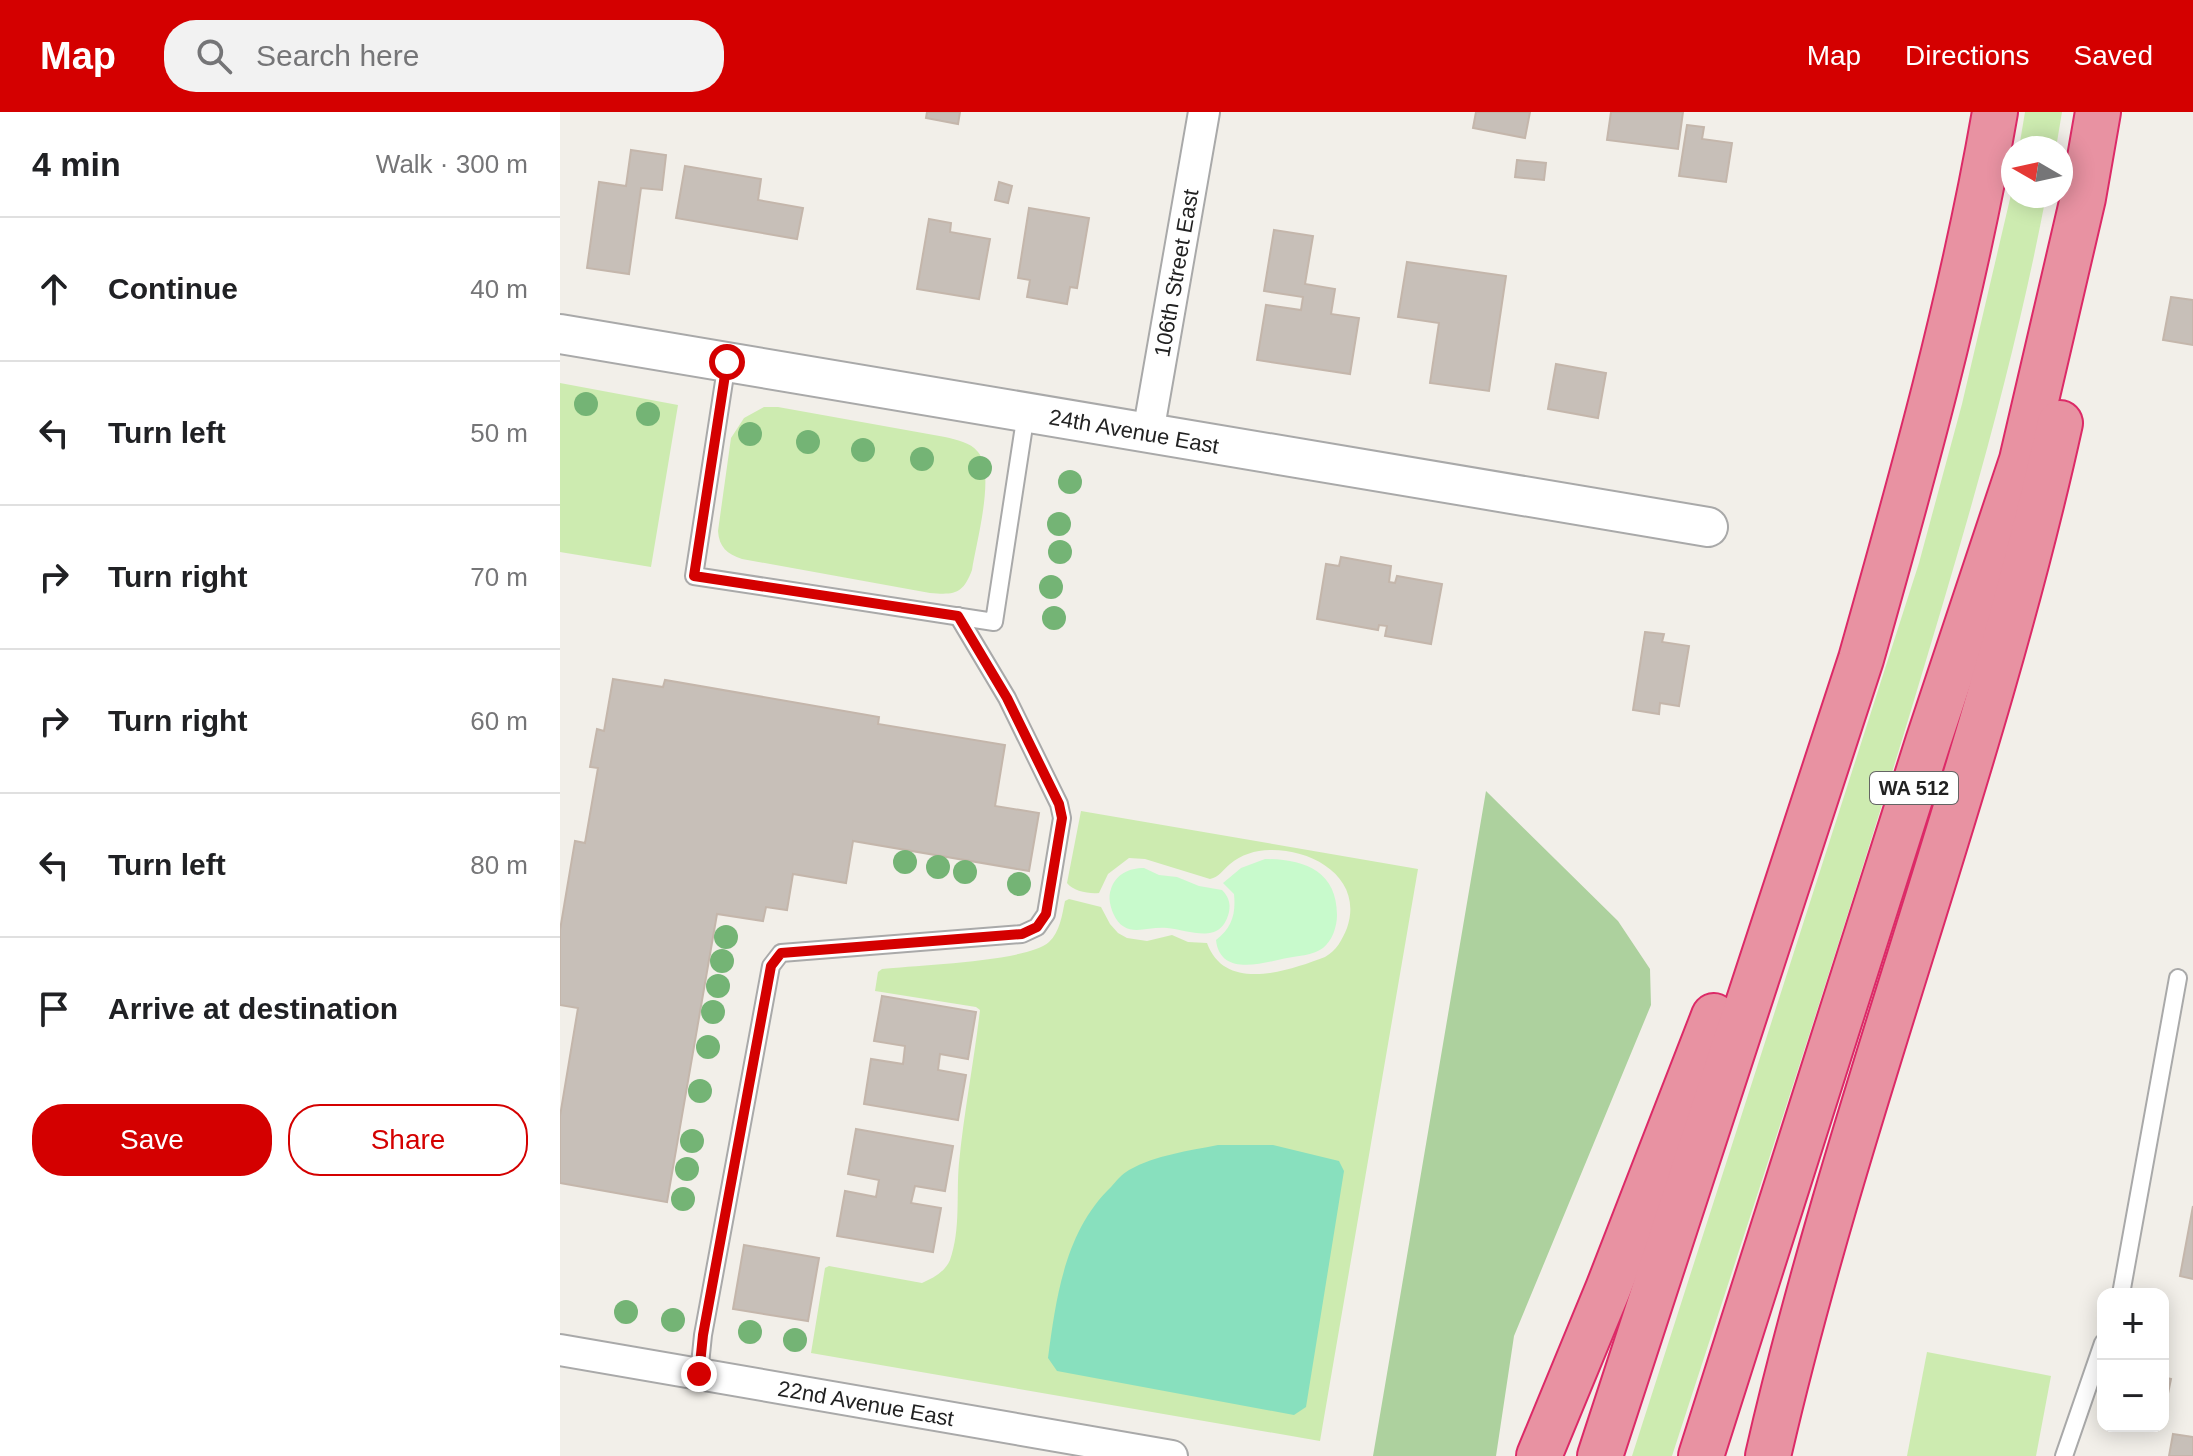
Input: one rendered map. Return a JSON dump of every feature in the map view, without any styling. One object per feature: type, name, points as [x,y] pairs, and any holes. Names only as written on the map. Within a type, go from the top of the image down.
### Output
[{"type":"highway","points":[[1600,1456],[1861,659],[1899,526],[1965,266],[1995,112]]},
{"type":"highway","name":"WA 512","points":[[1701,1456],[1928,742],[2022,460],[2083,198],[2098,112]]},
{"type":"highway","points":[[1768,1456],[1847,1160],[1977,737],[2042,507],[2069,383],[2083,198]]},
{"type":"highway","points":[[1539,1456],[1861,659]]},
{"type":"street","name":"106th Street East","points":[[1148,433],[1204,112]]},
{"type":"street","name":"24th Avenue East","points":[[560,334],[1708,527]]},
{"type":"street","name":"22nd Avenue East","points":[[560,1350],[1172,1456]]},
{"type":"lane","points":[[727,362],[694,576],[994,622],[1026,413]]},
{"type":"lane","points":[[699,1374],[703,1335],[771,966],[781,953],[1022,934],[1037,927],[1046,914],[1062,818],[1059,804],[1007,698],[958,616]]},
{"type":"lane","points":[[2122,1288],[2178,978]]},
{"type":"lane","points":[[2064,1456],[2097,1360]]},
{"type":"green space","points":[[2025,112],[2062,112],[2058,136],[2021,136]]},
{"type":"green space","points":[[2008,208],[2044,208],[2003,390],[1931,644],[1824,989],[1672,1456],[1632,1456],[1919,563],[1962,404]]},
{"type":"green space","points":[[560,383],[678,405],[651,567],[560,552]]},
{"type":"green space","points":[[764,407],[945,437],[975,449],[983,462],[985,491],[972,570],[965,584],[952,593],[930,593],[742,559],[725,549],[718,531],[731,438],[744,418]]},
{"type":"green space","points":[[1486,791],[1618,921],[1650,969],[1651,1005],[1514,1336],[1496,1456],[1373,1456]]},
{"type":"green space","points":[[1081,811],[1418,869],[1320,1441],[811,1353],[825,1268],[829,1266],[922,1283],[948,1264],[956,1236],[959,1163],[980,1010],[875,991],[878,972],[882,969],[995,958],[1037,949],[1056,933],[1065,901],[1069,899],[1101,907],[1110,924],[1127,938],[1147,941],[1172,935],[1188,942],[1207,943],[1216,959],[1242,973],[1276,972],[1325,957],[1343,937],[1350,910],[1348,895],[1341,881],[1318,861],[1286,851],[1264,850],[1248,854],[1210,879],[1145,859],[1129,858],[1108,874],[1099,893],[1077,890],[1067,883]]},
{"type":"green space","points":[[1265,859],[1305,865],[1325,878],[1336,900],[1335,929],[1326,945],[1315,952],[1255,964],[1234,963],[1219,952],[1216,940],[1232,920],[1234,908],[1234,894],[1223,883],[1241,868]]},
{"type":"green space","points":[[1144,868],[1159,875],[1222,890],[1230,906],[1225,923],[1212,933],[1204,934],[1167,928],[1136,930],[1123,926],[1112,910],[1111,889],[1116,879],[1124,873]]},
{"type":"green space","points":[[1218,1145],[1273,1145],[1339,1161],[1344,1171],[1306,1407],[1294,1415],[1057,1371],[1048,1358],[1065,1266],[1095,1205],[1122,1176],[1139,1165],[1172,1154]]},
{"type":"green space","points":[[1927,1352],[2051,1376],[2036,1456],[1907,1456]]},
{"type":"building","points":[[927,112],[960,112],[958,124],[926,118]]},
{"type":"building","points":[[1476,112],[1530,112],[1525,138],[1473,128]]},
{"type":"building","points":[[1611,112],[1683,112],[1678,149],[1607,140]]},
{"type":"building","points":[[1687,125],[1704,127],[1702,139],[1732,143],[1726,182],[1679,176]]},
{"type":"building","points":[[631,150],[666,155],[662,190],[641,188],[629,274],[587,268],[599,182],[626,186]]},
{"type":"building","points":[[1517,160],[1546,163],[1544,180],[1515,177]]},
{"type":"building","points":[[685,166],[761,179],[758,200],[803,208],[797,239],[676,218]]},
{"type":"building","points":[[999,182],[1012,186],[1008,203],[995,200]]},
{"type":"building","points":[[1029,208],[1089,218],[1077,288],[1070,287],[1067,304],[1027,297],[1030,280],[1018,278]]},
{"type":"building","points":[[929,219],[951,223],[950,232],[990,239],[979,299],[917,289]]},
{"type":"building","points":[[1274,230],[1313,236],[1305,284],[1335,289],[1331,314],[1359,318],[1350,374],[1257,360],[1266,305],[1301,310],[1303,297],[1264,291]]},
{"type":"building","points":[[1407,262],[1506,276],[1489,391],[1430,383],[1439,323],[1398,317]]},
{"type":"building","points":[[2171,297],[2193,300],[2193,345],[2163,340]]},
{"type":"building","points":[[1556,364],[1606,373],[1598,418],[1548,409]]},
{"type":"building","points":[[1341,557],[1391,566],[1389,582],[1395,583],[1397,576],[1442,584],[1431,644],[1385,636],[1387,626],[1379,625],[1378,630],[1317,619],[1326,564],[1339,566]]},
{"type":"building","points":[[1645,632],[1664,634],[1662,642],[1689,646],[1679,706],[1660,703],[1659,714],[1633,710]]},
{"type":"building","points":[[613,679],[663,687],[665,680],[879,717],[878,724],[1005,745],[995,806],[1039,813],[1029,871],[853,841],[846,883],[793,874],[787,910],[766,907],[763,921],[717,914],[667,1202],[560,1183],[560,1116],[578,1008],[560,1005],[560,930],[575,841],[585,843],[598,768],[590,767],[597,729],[604,731]]},
{"type":"building","points":[[882,996],[976,1012],[968,1059],[940,1054],[938,1070],[966,1075],[958,1120],[864,1104],[871,1059],[903,1064],[905,1046],[874,1041]]},
{"type":"building","points":[[856,1129],[953,1146],[945,1191],[915,1186],[911,1203],[941,1208],[933,1252],[837,1236],[845,1191],[876,1197],[879,1180],[848,1174]]},
{"type":"building","points":[[2193,1206],[2193,1279],[2180,1276]]},
{"type":"building","points":[[744,1245],[819,1258],[808,1321],[733,1309]]},
{"type":"building","points":[[2173,1434],[2193,1437],[2193,1456],[2169,1456]]},
{"type":"route","points":[[699,1374],[703,1335],[771,966],[781,953],[1022,934],[1037,927],[1046,914],[1062,818],[1059,804],[1007,698],[958,616],[694,576],[727,362]]}]
